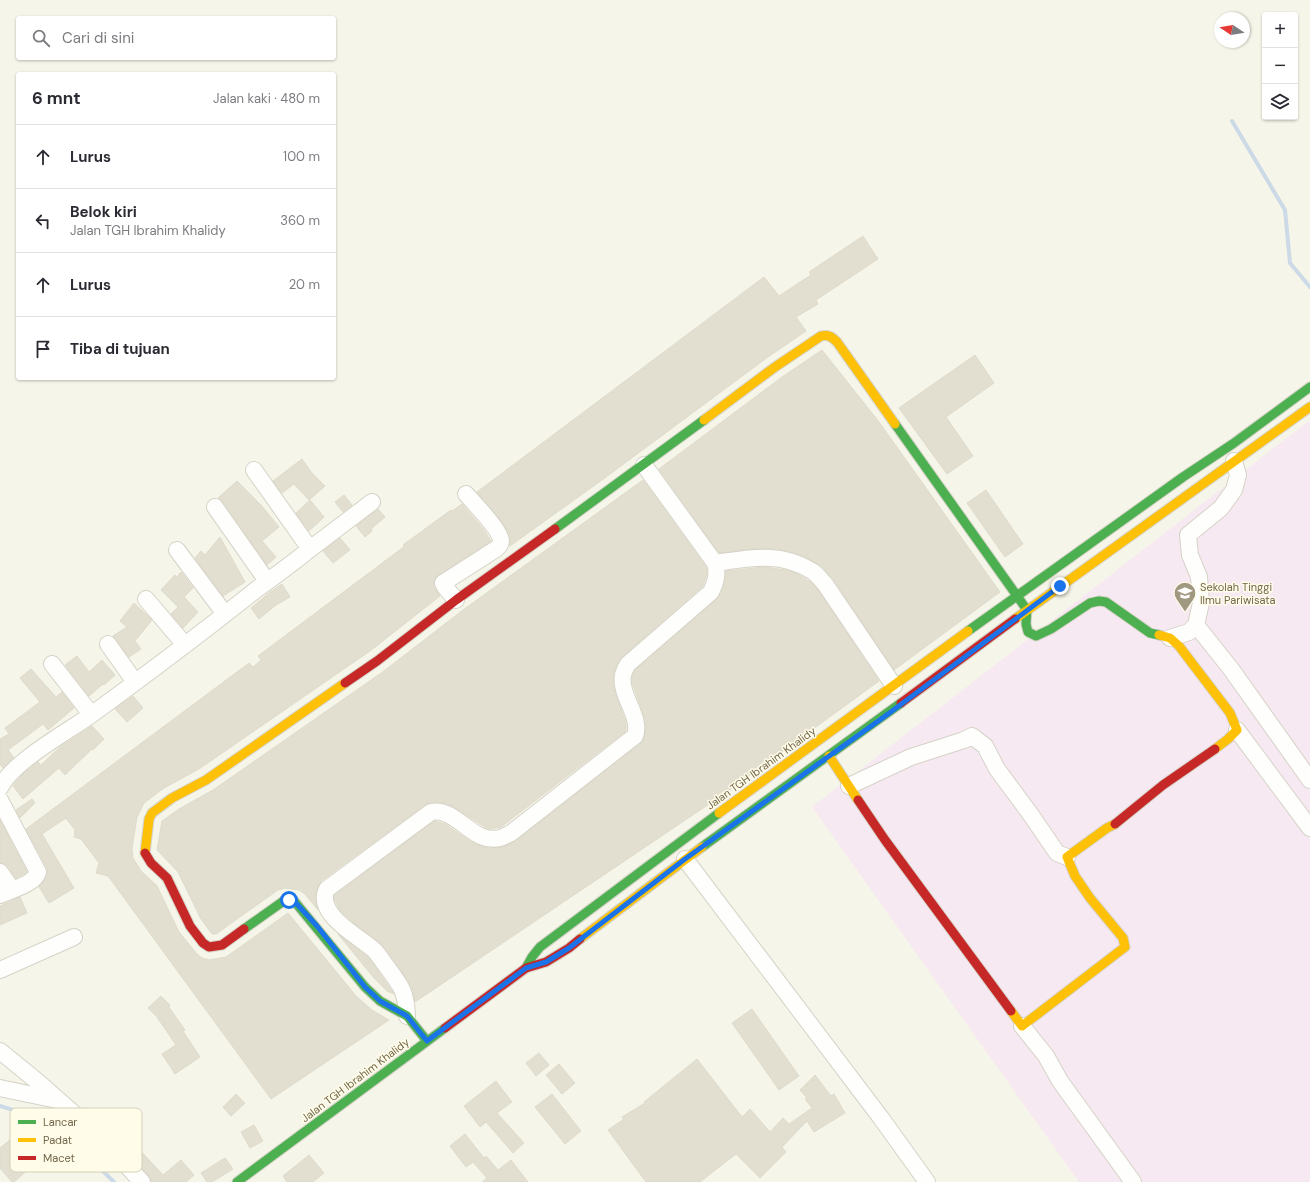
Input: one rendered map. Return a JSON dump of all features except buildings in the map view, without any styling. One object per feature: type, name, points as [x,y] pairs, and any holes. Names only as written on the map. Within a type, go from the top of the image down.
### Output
[{"type":"street","points":[[427,1041],[407,1016],[374,996],[317,926],[295,902],[285,900],[222,945],[209,947],[203,944],[190,926],[166,878],[145,855],[144,843],[149,819],[152,813],[172,798],[206,780],[377,661],[456,600],[644,465],[775,367],[821,336],[828,335],[837,342],[847,355],[1018,596],[1027,610],[1026,624],[1028,632],[1036,636],[1051,629],[1090,603],[1099,601],[1106,602],[1150,634],[1170,638],[1189,632],[1196,625],[1201,603],[1199,576],[1190,555],[1188,535],[1221,508],[1234,490],[1238,475],[1234,461]]},
{"type":"street","name":"Jalan TGH Ibrahim Khalidy","points":[[526,968],[536,952],[549,940],[658,858],[1049,572],[1183,477],[1234,443],[1310,387]]},
{"type":"street","name":"Jalan TGH Ibrahim Khalidy","points":[[237,1182],[526,968],[546,962],[569,948],[685,859],[829,756],[1027,610],[1310,407]]},
{"type":"street","points":[[407,1016],[405,994],[401,985],[374,950],[357,938],[334,917],[326,902],[325,893],[327,889],[431,812],[439,811],[448,814],[478,835],[485,838],[501,838],[511,833],[635,736],[636,726],[622,684],[623,674],[628,664],[711,592],[716,581],[717,574],[715,563],[644,465]]},
{"type":"street","points":[[254,470],[310,549]]},
{"type":"street","points":[[456,600],[446,589],[443,583],[496,549],[501,542],[499,534],[466,494]]},
{"type":"street","points":[[0,788],[12,772],[40,749],[91,714],[185,645],[372,502]]},
{"type":"street","points":[[215,506],[267,581]]},
{"type":"street","points":[[177,550],[225,614]]},
{"type":"street","points":[[715,563],[767,556],[799,564],[813,572],[825,584],[894,686]]},
{"type":"street","points":[[146,599],[185,645]]},
{"type":"street","points":[[1196,625],[1231,669],[1310,780]]},
{"type":"street","points":[[1170,638],[1179,646],[1225,707],[1237,730],[1310,828]]},
{"type":"street","points":[[108,644],[135,682]]},
{"type":"street","points":[[52,664],[91,714]]},
{"type":"street","points":[[1067,857],[1107,828],[1114,825],[1171,779],[1231,738],[1237,730]]},
{"type":"street","points":[[849,786],[911,757],[972,736],[985,746],[996,769],[1031,815],[1057,853],[1067,857]]},
{"type":"street","points":[[829,756],[886,840],[1022,1026],[1046,1056],[1060,1081],[1133,1182]]},
{"type":"street","points":[[0,800],[38,872],[37,876],[30,883],[6,892],[0,872]]},
{"type":"street","points":[[1022,1026],[1125,947],[1123,938],[1079,882],[1068,864],[1067,857]]},
{"type":"street","points":[[685,859],[927,1182]]},
{"type":"street","points":[[0,970],[74,937]]},
{"type":"street","points":[[0,1051],[67,1108]]},
{"type":"street","points":[[0,1088],[58,1100]]},
{"type":"street","points":[[133,1172],[142,1182]]},
{"type":"shaded area","name":"Sekolah Tinggi Ilmu Pariwisata","points":[[1310,420],[1310,1182],[1079,1182],[812,807]]},
{"type":"waterway","points":[[1232,121],[1285,210],[1290,263],[1310,287]]},
{"type":"waterway","points":[[0,1106],[10,1109]]},
{"type":"waterway","points":[[104,1172],[114,1182]]},
{"type":"traffic: fast","points":[[968,631],[1183,477],[1234,443],[1310,387]]},
{"type":"traffic: fast","points":[[555,529],[704,420]]},
{"type":"traffic: fast","points":[[895,424],[1027,610],[1026,624],[1028,632],[1036,636],[1051,629],[1090,603],[1099,601],[1106,602],[1150,633],[1159,635]]},
{"type":"traffic: fast","points":[[702,847],[901,703]]},
{"type":"traffic: fast","points":[[526,968],[540,947],[719,813]]},
{"type":"traffic: fast","points":[[244,929],[285,900],[295,902],[365,987],[380,1001],[407,1016],[427,1041]]},
{"type":"traffic: fast","points":[[237,1182],[445,1028]]},
{"type":"traffic: slow","points":[[704,420],[775,367],[821,336],[826,335],[832,337],[837,342],[895,424]]},
{"type":"traffic: slow","points":[[1015,619],[1310,407]]},
{"type":"traffic: slow","points":[[719,813],[968,631]]},
{"type":"traffic: slow","points":[[1159,635],[1170,638],[1179,646],[1230,713],[1237,730],[1215,749]]},
{"type":"traffic: slow","points":[[145,853],[149,819],[152,813],[172,798],[206,780],[345,683]]},
{"type":"traffic: slow","points":[[829,756],[858,800]]},
{"type":"traffic: slow","points":[[1011,1011],[1022,1026],[1125,947],[1123,938],[1090,898],[1075,876],[1067,857],[1107,828],[1115,824]]},
{"type":"traffic: slow","points":[[580,939],[702,847]]},
{"type":"traffic: jam","points":[[345,683],[377,661],[456,600],[555,529]]},
{"type":"traffic: jam","points":[[901,703],[1015,619]]},
{"type":"traffic: jam","points":[[1115,824],[1163,785],[1215,749]]},
{"type":"traffic: jam","points":[[858,800],[885,840],[1011,1011]]},
{"type":"traffic: jam","points":[[145,853],[151,863],[167,878],[190,926],[203,943],[209,947],[222,945],[244,929]]},
{"type":"traffic: jam","points":[[445,1028],[526,968],[546,962],[569,948],[580,939]]},
{"type":"place","name":"Sekolah Tinggi Ilmu Pariwisata","points":[[1185,612]]},
{"type":"route","points":[[289,900],[295,902],[317,926],[365,987],[380,1001],[407,1016],[427,1041],[526,968],[546,962],[569,948],[685,859],[888,714],[1060,586]]}]
